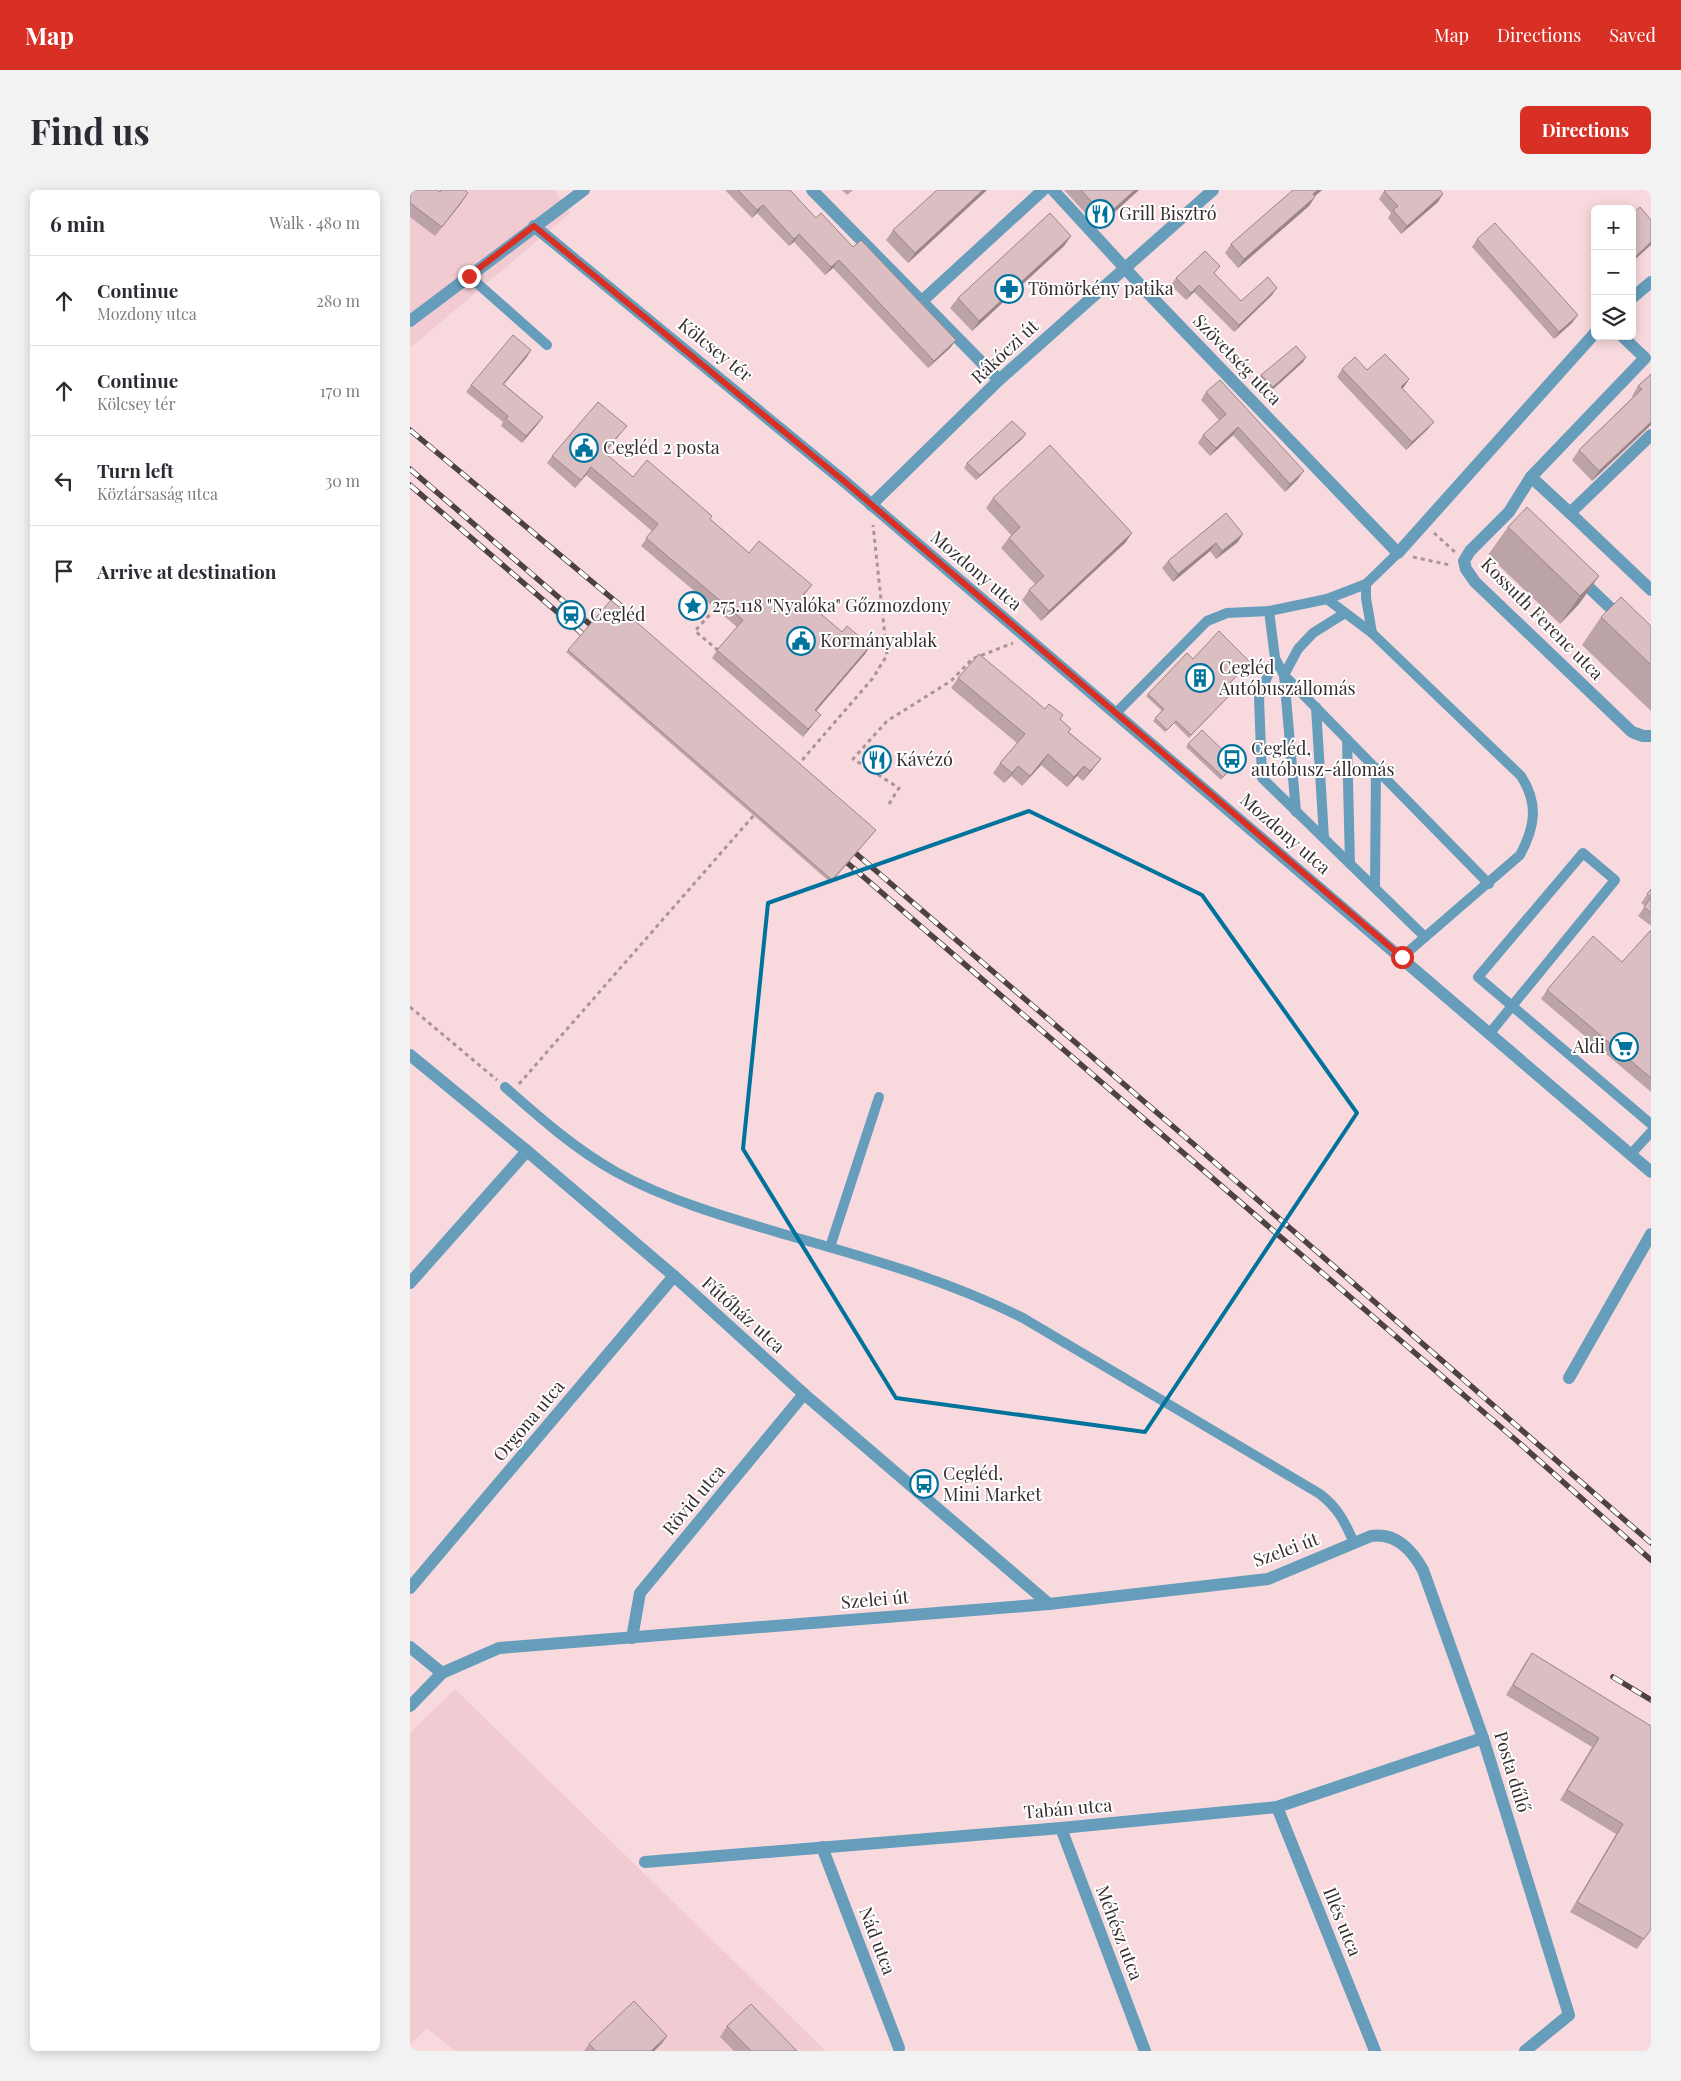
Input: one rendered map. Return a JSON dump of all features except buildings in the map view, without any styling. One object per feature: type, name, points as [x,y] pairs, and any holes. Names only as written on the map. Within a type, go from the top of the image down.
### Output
[{"type":"street","points":[[410,321],[584,190]]},
{"type":"street","points":[[812,190],[999,380]]},
{"type":"street","points":[[922,301],[1043,190]]},
{"type":"street","name":"Szövetség utca","points":[[1053,190],[1124,267],[1398,553]]},
{"type":"street","name":"Rákóczi út","points":[[870,504],[999,380],[1124,267],[1213,190]]},
{"type":"street","name":"Kölcsey tér","points":[[534,226],[698,359],[870,504]]},
{"type":"street","points":[[1636,295],[1651,282]]},
{"type":"street","points":[[1398,553],[1591,337]]},
{"type":"street","points":[[1628,340],[1648,354]]},
{"type":"street","name":"Kossuth Ferenc utca","points":[[1648,354],[1531,477],[1512,515],[1470,551],[1465,565],[1474,582],[1632,732],[1643,736],[1651,736]]},
{"type":"street","points":[[1570,513],[1651,434]]},
{"type":"street","points":[[1531,477],[1651,590]]},
{"type":"street","name":"Mozdony utca","points":[[870,504],[1117,712],[1651,1172]]},
{"type":"street","points":[[1566,565],[1630,626]]},
{"type":"street","name":"Fűtőház utca","points":[[410,1055],[674,1276],[804,1394],[1049,1604]]},
{"type":"street","points":[[410,1283],[527,1151]]},
{"type":"street","points":[[1569,1378],[1651,1234]]},
{"type":"street","name":"Orgona utca","points":[[410,1588],[674,1276]]},
{"type":"street","name":"Rövid utca","points":[[632,1638],[640,1593],[804,1394]]},
{"type":"street","name":"Posta dűlő","points":[[1354,1543],[1382,1534],[1396,1539],[1416,1558],[1423,1570],[1483,1738],[1569,2015],[1525,2051]]},
{"type":"street","name":"Szelei út","points":[[410,1706],[442,1673],[499,1648],[1049,1604],[1268,1580],[1354,1543]]},
{"type":"street","points":[[410,1647],[442,1673]]},
{"type":"street","name":"Tabán utca","points":[[646,1862],[1061,1828],[1276,1806],[1483,1738]]},
{"type":"street","name":"Illés utca","points":[[1276,1806],[1375,2051]]},
{"type":"street","name":"Méhész utca","points":[[1061,1828],[1145,2051]]},
{"type":"street","name":"Nád utca","points":[[822,1847],[899,2048]]},
{"type":"lane","points":[[469,276],[547,345]]},
{"type":"lane","points":[[1117,712],[1207,620],[1227,613],[1269,611],[1327,600],[1366,584],[1398,553]]},
{"type":"lane","points":[[1366,584],[1366,598],[1372,633]]},
{"type":"lane","points":[[1327,600],[1372,633],[1520,776],[1529,789],[1533,821],[1529,839],[1520,855],[1489,884],[1402,957]]},
{"type":"lane","points":[[1269,611],[1275,658],[1284,675],[1489,884]]},
{"type":"lane","points":[[1296,812],[1284,675],[1298,649],[1313,633],[1345,613]]},
{"type":"lane","points":[[1275,658],[1258,697],[1262,778],[1425,937]]},
{"type":"lane","points":[[1316,708],[1324,838]]},
{"type":"lane","points":[[1347,739],[1350,864]]},
{"type":"lane","points":[[1375,888],[1376,768]]},
{"type":"lane","points":[[1490,1033],[1512,1006],[1614,880],[1584,853],[1478,977],[1512,1006],[1651,1124]]},
{"type":"lane","points":[[510,1088],[559,1134],[624,1176],[698,1207],[952,1285],[1023,1318],[1320,1494],[1334,1504],[1342,1515],[1354,1543]]},
{"type":"lane","points":[[830,1247],[879,1097]]},
{"type":"lane","points":[[1631,1154],[1651,1132]]},
{"type":"path","points":[[794,770],[873,678],[886,655],[870,504]]},
{"type":"path","points":[[1424,524],[1465,565]]},
{"type":"path","points":[[1398,553],[1465,565]]},
{"type":"path","points":[[715,609],[695,631],[724,656]]},
{"type":"path","points":[[889,804],[899,788],[853,759],[887,721],[951,681],[972,659],[1028,637]]},
{"type":"path","points":[[410,1007],[510,1088],[761,808]]},
{"type":"highlighted area","points":[[1029,811],[1202,895],[1357,1113],[1145,1432],[896,1398],[743,1149],[768,903]]},
{"type":"shaded area","points":[[410,190],[555,190],[570,213],[410,348]]},
{"type":"shaded area","points":[[455,1689],[826,2051],[455,2051],[427,2028],[410,2045],[410,1733]]},
{"type":"railway","points":[[410,430],[620,605]]},
{"type":"railway","points":[[410,469],[600,633]]},
{"type":"railway","points":[[410,485],[593,643]]},
{"type":"railway","points":[[846,845],[1212,1160],[1651,1543]]},
{"type":"railway","points":[[837,854],[1517,1441],[1651,1560]]},
{"type":"railway","points":[[1613,1677],[1651,1700]]},
{"type":"place","name":"Grill Bisztró","points":[[1100,214]]},
{"type":"place","name":"Tömörkény patika","points":[[1009,289]]},
{"type":"place","name":"Cegléd 2 posta","points":[[584,448]]},
{"type":"place","name":"275.118 \"Nyalóka\" Gőzmozdony","points":[[693,606]]},
{"type":"place","name":"Cegléd","points":[[571,615]]},
{"type":"place","name":"Kormányablak","points":[[801,641]]},
{"type":"place","name":"Cegléd Autóbuszállomás","points":[[1200,678]]},
{"type":"place","name":"Cegléd, autóbusz-állomás","points":[[1232,759]]},
{"type":"place","name":"Kávézó","points":[[877,760]]},
{"type":"place","name":"Aldi","points":[[1624,1047]]},
{"type":"place","name":"Cegléd, Mini Market","points":[[924,1484]]},
{"type":"route","points":[[469,276],[534,226],[698,359],[845,482],[1402,957]]}]
